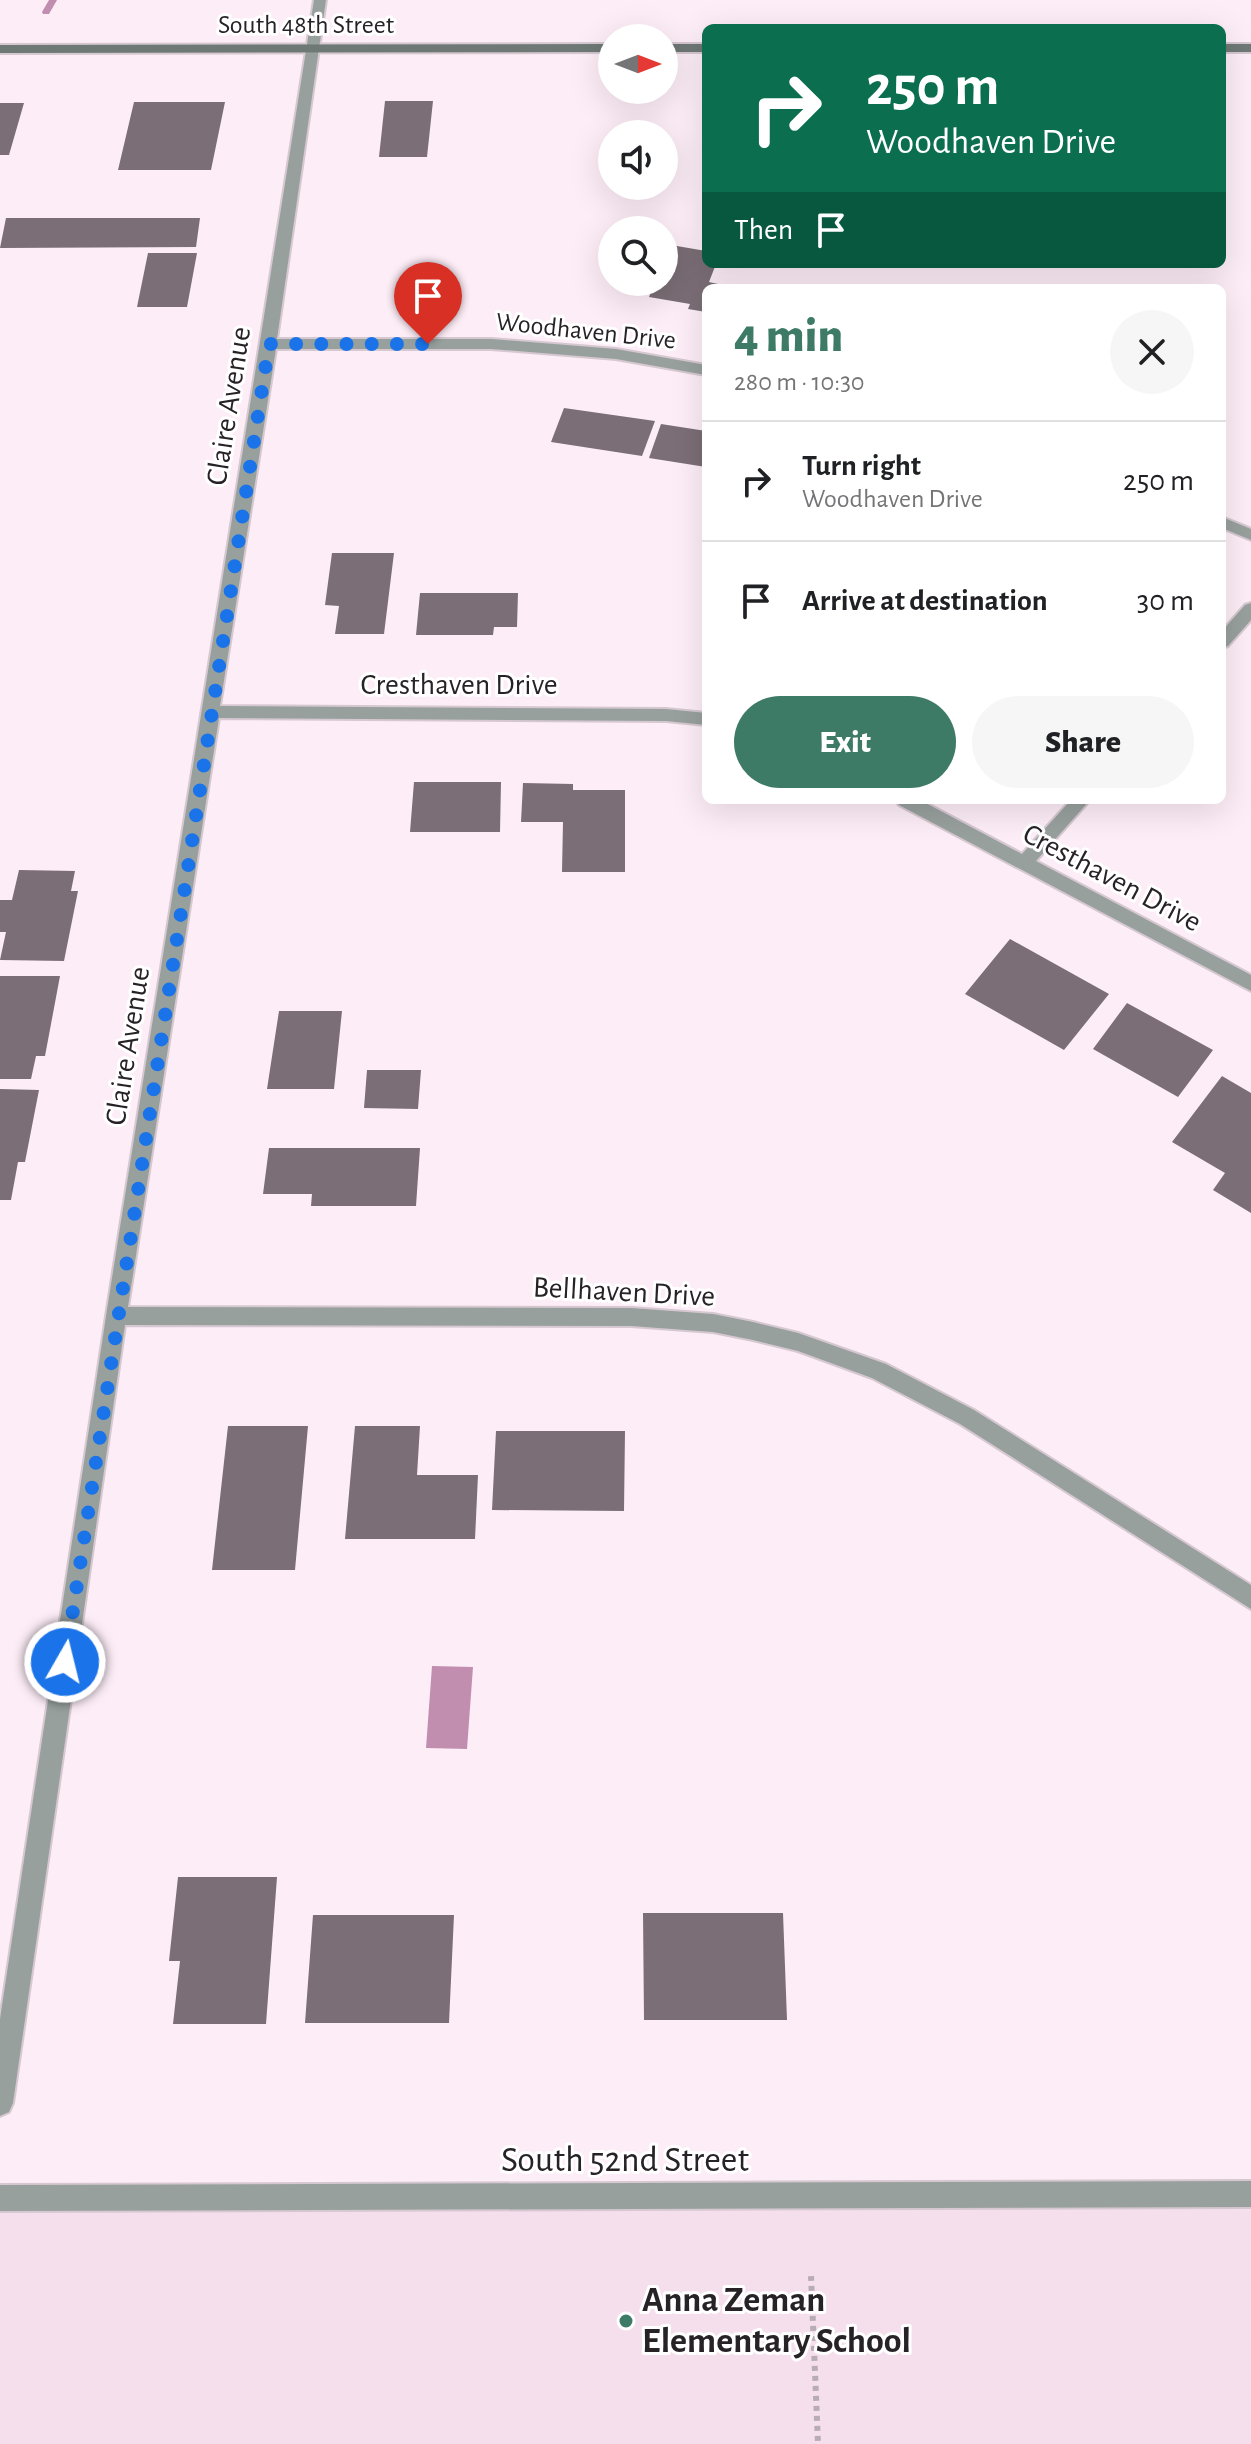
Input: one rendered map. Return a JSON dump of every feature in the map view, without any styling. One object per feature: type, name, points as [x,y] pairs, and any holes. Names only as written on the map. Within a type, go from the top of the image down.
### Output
[{"type":"main road","name":"South 48th Street","points":[[0,49],[598,48]]},
{"type":"main road","points":[[678,48],[702,48]]},
{"type":"main road","points":[[1226,48],[1251,48]]},
{"type":"street","name":"Claire Avenue","points":[[0,2103],[116,1316],[320,0]]},
{"type":"street","name":"Woodhaven Drive","points":[[269,344],[521,345],[616,354],[702,369]]},
{"type":"street","points":[[1226,524],[1251,535]]},
{"type":"street","points":[[1226,637],[1251,609]]},
{"type":"street","name":"Cresthaven Drive","points":[[211,712],[666,715],[702,719]]},
{"type":"street","name":"Cresthaven Drive","points":[[913,804],[1251,984]]},
{"type":"street","points":[[1024,863],[1077,804]]},
{"type":"street","name":"Bellhaven Drive","points":[[116,1316],[631,1317],[713,1323],[753,1331],[838,1355],[925,1393],[1251,1598]]},
{"type":"street","name":"South 52nd Street","points":[[0,2198],[1251,2194]]},
{"type":"path","points":[[811,2276],[818,2444]]},
{"type":"shaded area","points":[[432,1666],[473,1667],[467,1749],[426,1748]]},
{"type":"shaded area","name":"Anna Zeman Elementary School","points":[[1251,2194],[1251,2444],[0,2444],[0,2198]]},
{"type":"building","points":[[385,101],[433,101],[427,157],[379,157]]},
{"type":"building","points":[[134,102],[225,102],[211,170],[118,170]]},
{"type":"building","points":[[0,103],[24,103],[9,155],[0,155]]},
{"type":"building","points":[[6,218],[200,218],[196,247],[0,248]]},
{"type":"building","points":[[678,246],[702,250],[702,268],[714,268],[709,282],[718,284],[702,284],[702,311],[688,309],[690,304],[649,297],[678,296]]},
{"type":"building","points":[[148,253],[197,253],[187,307],[137,307]]},
{"type":"building","points":[[564,408],[655,421],[642,456],[551,442]]},
{"type":"building","points":[[661,424],[702,430],[702,466],[649,458]]},
{"type":"building","points":[[332,553],[394,553],[384,634],[335,634],[339,606],[325,605]]},
{"type":"building","points":[[420,593],[518,593],[517,627],[494,627],[493,635],[416,635]]},
{"type":"building","points":[[414,782],[501,782],[500,832],[410,832]]},
{"type":"building","points":[[523,783],[573,784],[573,790],[625,790],[625,872],[562,872],[563,822],[521,822]]},
{"type":"building","points":[[19,870],[75,871],[71,891],[78,891],[64,961],[0,960],[6,932],[0,932],[0,900],[12,900]]},
{"type":"building","points":[[1010,939],[1109,994],[1064,1050],[965,994]]},
{"type":"building","points":[[0,976],[60,976],[45,1056],[36,1056],[31,1079],[0,1079]]},
{"type":"building","points":[[1127,1003],[1213,1050],[1178,1097],[1093,1049]]},
{"type":"building","points":[[279,1011],[342,1011],[334,1089],[267,1089]]},
{"type":"building","points":[[367,1070],[421,1070],[418,1109],[364,1108]]},
{"type":"building","points":[[1222,1076],[1251,1093],[1251,1213],[1213,1190],[1225,1173],[1172,1142]]},
{"type":"building","points":[[0,1089],[39,1090],[25,1162],[18,1162],[11,1200],[0,1200]]},
{"type":"building","points":[[269,1148],[420,1148],[416,1206],[311,1206],[312,1194],[263,1194]]},
{"type":"building","points":[[228,1426],[308,1426],[295,1570],[212,1570]]},
{"type":"building","points":[[355,1426],[420,1426],[417,1475],[478,1475],[475,1539],[345,1539]]},
{"type":"building","points":[[496,1431],[625,1431],[624,1511],[492,1510]]},
{"type":"building","points":[[178,1877],[277,1877],[266,2024],[173,2024],[180,1961],[169,1961]]},
{"type":"building","points":[[643,1913],[783,1913],[787,2020],[644,2020]]},
{"type":"building","points":[[313,1915],[454,1915],[449,2023],[305,2023]]},
{"type":"waterway","points":[[46,12],[53,0]]},
{"type":"place","name":"Anna Zeman Elementary School","points":[[626,2321]]},
{"type":"route","points":[[65,1662],[116,1316],[269,344],[428,344]]}]
